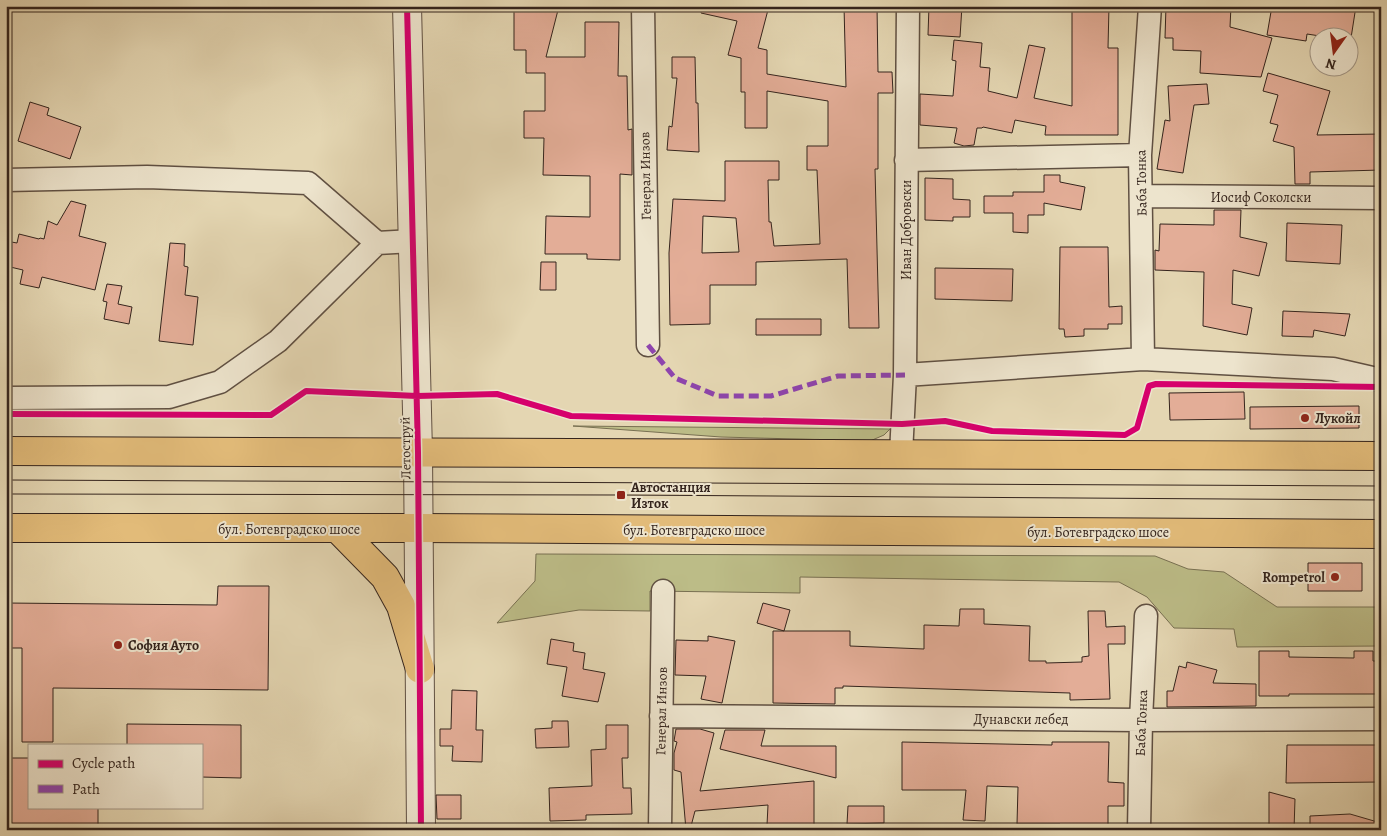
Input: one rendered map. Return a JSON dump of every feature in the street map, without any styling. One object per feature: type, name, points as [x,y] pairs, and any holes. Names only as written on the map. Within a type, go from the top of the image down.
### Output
[{"type":"main road","points":[[6,451],[1381,456]]},
{"type":"main road","name":"бул. Ботевградско шосе","points":[[6,528],[418,528],[1381,534]]},
{"type":"main road","points":[[338,528],[385,577],[401,606],[420,669]]},
{"type":"street","name":"Летоструй","points":[[407,6],[418,452],[421,830]]},
{"type":"street","name":"Генерал Инзов","points":[[643,6],[648,345]]},
{"type":"street","name":"Иван Добровски","points":[[901,454],[905,375],[908,6]]},
{"type":"street","name":"Баба Тонка","points":[[1143,359],[1140,155],[1150,6]]},
{"type":"street","points":[[906,160],[1140,155]]},
{"type":"street","points":[[6,180],[147,177],[308,183],[376,243]]},
{"type":"street","name":"Иосиф Соколски","points":[[1141,196],[1381,198]]},
{"type":"street","points":[[6,398],[168,397],[220,382],[278,341],[376,243],[413,241]]},
{"type":"street","points":[[905,375],[1143,359],[1333,369],[1381,380]]},
{"type":"street","name":"Генерал Инзов","points":[[660,830],[663,591]]},
{"type":"street","name":"Баба Тонка","points":[[1139,830],[1141,720],[1146,616]]},
{"type":"street","name":"Дунавски лебед","points":[[661,716],[1141,720],[1381,719]]},
{"type":"green space","points":[[573,426],[890,429],[884,435],[870,441],[721,437]]},
{"type":"green space","points":[[536,554],[1155,556],[1188,569],[1224,572],[1277,607],[1381,607],[1381,646],[1237,647],[1234,629],[1174,628],[1147,597],[1119,582],[800,577],[800,593],[650,591],[650,611],[579,610],[497,623],[535,581]]},
{"type":"building","points":[[514,6],[544,6],[558,10],[546,57],[585,57],[585,22],[619,22],[618,76],[627,76],[628,130],[632,129],[632,175],[620,174],[620,260],[587,259],[587,254],[545,254],[546,216],[590,217],[590,176],[543,175],[544,138],[524,138],[524,111],[545,111],[545,73],[526,73],[526,50],[514,50]]},
{"type":"building","points":[[702,6],[769,6],[758,48],[767,50],[767,74],[846,87],[844,6],[877,6],[878,72],[892,72],[893,93],[878,93],[878,169],[875,169],[879,328],[849,328],[847,259],[756,262],[756,285],[710,285],[710,324],[670,325],[669,253],[673,199],[725,201],[725,161],[779,161],[779,180],[768,180],[769,222],[771,222],[774,246],[820,244],[817,170],[807,170],[807,146],[828,146],[828,101],[767,91],[767,128],[745,128],[745,92],[741,92],[741,58],[728,55],[737,21],[701,13]],"holes":[[[703,216],[736,218],[739,252],[702,253]]]},
{"type":"building","points":[[929,6],[962,6],[960,37],[928,35]]},
{"type":"building","points":[[1072,6],[1109,6],[1108,48],[1118,48],[1118,135],[1045,135],[1046,126],[1015,120],[1012,133],[983,127],[977,128],[974,145],[964,146],[954,143],[957,128],[920,125],[920,94],[953,96],[956,61],[952,60],[954,40],[982,43],[980,67],[990,68],[988,91],[1017,98],[1029,45],[1045,48],[1034,98],[1072,106]]},
{"type":"building","points":[[1166,6],[1231,6],[1230,27],[1272,38],[1261,77],[1200,73],[1201,51],[1173,50],[1173,38],[1165,38]]},
{"type":"building","points":[[1272,6],[1356,6],[1353,28],[1310,28],[1310,34],[1307,34],[1306,41],[1267,35]]},
{"type":"building","points":[[672,57],[695,57],[699,152],[667,150],[669,126],[672,127],[677,78],[672,78]]},
{"type":"building","points":[[1268,73],[1330,91],[1317,135],[1381,134],[1381,170],[1310,172],[1310,184],[1295,184],[1294,147],[1273,141],[1278,125],[1270,123],[1278,95],[1263,91]]},
{"type":"building","points":[[1207,84],[1209,104],[1194,105],[1183,173],[1157,169],[1165,120],[1170,121],[1168,86]]},
{"type":"building","points":[[30,102],[49,108],[47,115],[81,127],[70,159],[18,141]]},
{"type":"building","points":[[1044,175],[1060,175],[1060,182],[1085,187],[1081,210],[1044,203],[1044,215],[1028,215],[1028,233],[1013,232],[1013,213],[984,213],[984,196],[1013,196],[1013,192],[1044,192]]},
{"type":"building","points":[[925,178],[953,179],[953,199],[970,200],[970,217],[953,217],[953,221],[925,220]]},
{"type":"building","points":[[71,201],[86,205],[79,236],[106,243],[95,290],[42,277],[39,288],[20,284],[23,270],[6,266],[6,241],[17,243],[19,234],[44,239],[48,221],[57,225]]},
{"type":"building","points":[[1214,210],[1241,210],[1240,237],[1267,243],[1259,276],[1233,270],[1232,304],[1252,308],[1247,335],[1203,326],[1204,272],[1155,270],[1155,250],[1159,251],[1160,224],[1214,225]]},
{"type":"building","points":[[1287,223],[1342,225],[1340,264],[1286,261]]},
{"type":"building","points":[[170,243],[185,244],[184,266],[188,267],[185,295],[198,297],[193,345],[159,341]]},
{"type":"building","points":[[1060,247],[1108,247],[1109,307],[1122,306],[1122,324],[1108,324],[1108,329],[1084,329],[1084,336],[1065,337],[1064,329],[1059,329]]},
{"type":"building","points":[[541,262],[556,262],[556,290],[540,290]]},
{"type":"building","points":[[935,268],[1013,269],[1012,301],[935,299]]},
{"type":"building","points":[[107,284],[122,286],[118,304],[132,307],[129,324],[104,319],[107,302],[103,301]]},
{"type":"building","points":[[1283,311],[1350,314],[1345,336],[1314,330],[1313,337],[1282,336]]},
{"type":"building","points":[[756,319],[821,319],[821,335],[756,335]]},
{"type":"building","points":[[1244,392],[1245,419],[1170,420],[1169,393]]},
{"type":"building","name":"Лукойл","points":[[1359,406],[1359,428],[1250,429],[1250,407]]},
{"type":"building","points":[[1308,563],[1362,563],[1362,591],[1308,591]]},
{"type":"building","points":[[218,586],[269,586],[268,690],[53,688],[53,742],[22,742],[22,648],[6,648],[6,603],[217,605]]},
{"type":"building","points":[[763,603],[790,610],[784,631],[757,623]]},
{"type":"building","points":[[960,609],[984,609],[984,624],[1030,626],[1029,661],[1046,661],[1046,663],[1082,662],[1082,657],[1089,656],[1088,611],[1105,611],[1106,627],[1125,626],[1125,644],[1108,644],[1110,699],[1070,700],[1070,693],[843,686],[843,688],[835,688],[835,704],[773,703],[773,631],[850,631],[850,646],[924,649],[924,625],[959,626]]},
{"type":"building","points":[[708,636],[735,641],[722,703],[701,699],[706,676],[675,675],[676,640],[708,641]]},
{"type":"building","points":[[551,639],[574,643],[573,651],[585,653],[583,669],[605,673],[598,702],[562,696],[567,667],[547,664]]},
{"type":"building","points":[[1259,651],[1289,651],[1289,657],[1354,658],[1354,651],[1373,651],[1373,661],[1381,661],[1381,694],[1289,694],[1289,696],[1259,696]]},
{"type":"building","points":[[1187,662],[1217,670],[1213,683],[1256,684],[1256,706],[1167,707],[1167,691],[1173,691],[1179,666],[1186,668]]},
{"type":"building","points":[[452,690],[477,691],[476,730],[483,730],[482,762],[452,761],[453,746],[440,746],[440,729],[451,729]]},
{"type":"building","points":[[552,721],[568,721],[569,747],[536,748],[535,729],[552,728]]},
{"type":"building","points":[[127,724],[241,725],[241,778],[202,777],[202,744],[127,744]]},
{"type":"building","points":[[606,725],[628,725],[628,758],[622,758],[623,788],[631,788],[632,814],[586,815],[586,820],[550,821],[549,788],[592,786],[591,750],[606,749]]},
{"type":"building","points":[[676,729],[700,729],[714,733],[700,791],[814,781],[814,825],[767,825],[768,805],[695,811],[690,830],[686,830],[681,772],[674,770],[674,753],[677,742],[674,741]]},
{"type":"building","points":[[725,730],[765,730],[761,746],[836,746],[836,778],[720,749]]},
{"type":"building","points":[[902,742],[1052,745],[1052,742],[1109,742],[1108,782],[1124,783],[1124,806],[1108,806],[1108,830],[1060,830],[1060,824],[1017,824],[1018,787],[987,786],[985,821],[963,820],[966,790],[902,790]]},
{"type":"building","points":[[1287,745],[1381,745],[1381,782],[1286,783]]},
{"type":"building","points":[[11,758],[28,758],[28,808],[98,808],[98,829],[6,828],[6,768],[11,768]]},
{"type":"building","points":[[1269,792],[1295,799],[1294,830],[1269,830]]},
{"type":"building","points":[[436,795],[461,795],[461,819],[437,819]]},
{"type":"building","points":[[848,806],[884,806],[884,823],[847,824]]},
{"type":"building","points":[[1350,814],[1381,823],[1381,830],[1310,830],[1310,816]]},
{"type":"tram line","points":[[6,480],[1381,486]]},
{"type":"tram line","points":[[6,494],[621,495],[1381,500]]},
{"type":"marked path","points":[[648,345],[675,378],[718,396],[771,396],[838,376],[905,375]]},
{"type":"cycle path","points":[[407,6],[418,452],[421,830]]},
{"type":"cycle path","points":[[6,414],[271,415],[306,391],[417,396],[497,394],[571,416],[902,424],[945,421],[992,431],[1125,435],[1137,428],[1149,386],[1156,384],[1381,387]]},
{"type":"place","name":"Лукойл","points":[[1305,418]]},
{"type":"place","name":"Автостанция Изток","points":[[621,495]]},
{"type":"place","name":"Rompetrol","points":[[1335,577]]},
{"type":"place","name":"София Ауто","points":[[118,645]]}]
